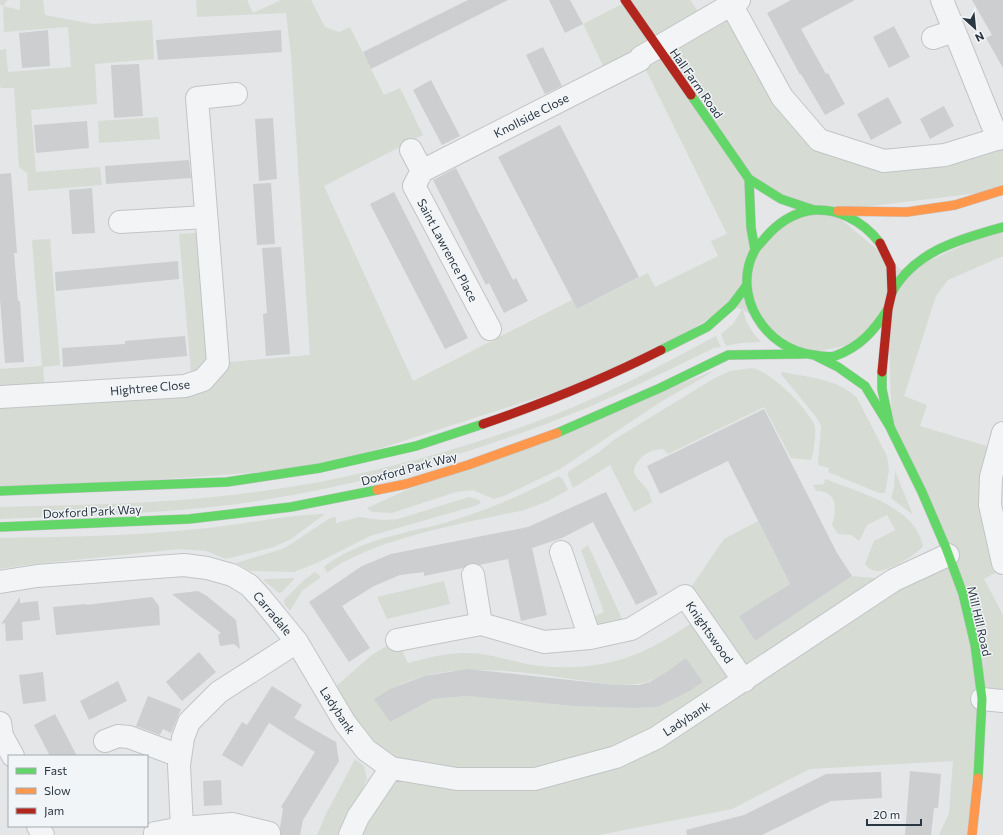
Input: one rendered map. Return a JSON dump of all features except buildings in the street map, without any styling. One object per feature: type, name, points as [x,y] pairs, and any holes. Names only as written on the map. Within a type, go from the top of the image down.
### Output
[{"type":"main road","name":"Hall Farm Road","points":[[625,0],[749,179],[780,199],[814,210]]},
{"type":"main road","points":[[749,179],[751,228],[755,250]]},
{"type":"main road","name":"Doxford Park Way","points":[[809,354],[781,344],[762,327],[755,316],[747,285],[748,271],[755,250],[776,225],[798,214],[814,210],[907,212],[955,205],[1003,190]]},
{"type":"main road","name":"Doxford Park Way","points":[[0,527],[188,519],[291,507],[357,494],[406,484],[468,465],[550,436],[660,388],[728,356],[809,354],[834,357],[860,343],[874,331],[888,309],[892,292],[891,266],[880,242],[853,218],[829,211]]},
{"type":"main road","name":"Doxford Park Way","points":[[892,292],[904,272],[921,260],[981,233],[1003,227]]},
{"type":"main road","name":"Doxford Park Way","points":[[0,491],[227,482],[320,468],[416,446],[533,407],[620,371],[706,327],[732,305],[747,285]]},
{"type":"main road","name":"Mill Hill Road","points":[[888,309],[883,355],[882,389],[890,427]]},
{"type":"main road","name":"Mill Hill Road","points":[[809,354],[838,366],[865,386],[890,427],[922,492],[963,594],[973,638],[982,699],[980,759],[972,835]]},
{"type":"street","points":[[735,2],[782,97],[819,140],[884,161],[945,156],[1000,138],[942,0]]},
{"type":"street","name":"Knollside Close","points":[[422,171],[640,60],[641,57],[658,46],[735,2]]},
{"type":"street","points":[[933,38],[954,31]]},
{"type":"street","name":"Hightree Close","points":[[0,397],[185,386],[203,380],[218,363],[197,98],[236,94]]},
{"type":"street","points":[[411,150],[422,171]]},
{"type":"street","name":"Saint Lawrence Place","points":[[422,171],[414,186],[490,329]]},
{"type":"street","points":[[120,222],[206,217]]},
{"type":"street","points":[[1003,433],[991,477],[990,505],[1003,563]]},
{"type":"street","points":[[561,552],[590,638]]},
{"type":"street","name":"Ladybank","points":[[297,642],[346,723],[366,750],[391,768],[457,779],[535,778],[616,757],[656,738],[894,580],[948,555]]},
{"type":"street","name":"Carradale","points":[[5,581],[45,576],[184,565],[208,568],[232,575],[249,585],[297,642],[219,692],[189,722],[183,738],[179,765],[182,828]]},
{"type":"street","points":[[473,575],[481,624]]},
{"type":"street","name":"Knightswood","points":[[397,640],[481,624],[544,642],[590,638],[632,629],[685,596],[744,680]]},
{"type":"street","points":[[982,699],[1003,701]]},
{"type":"street","points":[[0,723],[8,756]]},
{"type":"street","points":[[105,741],[118,736],[129,737],[180,756]]},
{"type":"street","points":[[350,835],[358,817],[391,768]]},
{"type":"street","points":[[155,832],[232,824],[269,833]]},
{"type":"shaded area","points":[[0,0],[8,0],[3,6],[0,5]]},
{"type":"shaded area","points":[[20,0],[43,0],[45,15],[93,24],[152,20],[154,59],[95,64],[97,104],[31,110],[36,172],[100,167],[102,185],[28,191],[27,173],[19,167],[14,88],[1,88],[0,85],[0,50],[6,49],[8,72],[71,67],[68,27],[4,32],[3,6],[20,10]]},
{"type":"shaded area","points":[[196,0],[247,0],[253,13],[281,0],[311,0],[325,27],[339,32],[350,27],[384,95],[400,88],[423,135],[324,186],[413,381],[572,300],[577,309],[648,273],[655,287],[718,256],[711,241],[727,234],[641,60],[608,76],[583,24],[626,2],[625,0],[690,0],[704,20],[731,4],[819,140],[884,161],[1003,137],[1003,190],[831,211],[904,272],[1003,227],[1003,256],[948,280],[936,296],[904,396],[927,405],[920,426],[997,449],[1003,569],[984,579],[1003,615],[1003,701],[982,699],[972,835],[939,835],[949,813],[953,761],[810,769],[732,809],[599,835],[350,835],[391,768],[327,694],[373,654],[397,640],[408,663],[445,654],[476,653],[539,666],[585,666],[605,663],[643,651],[680,631],[700,617],[685,596],[724,539],[758,521],[790,584],[739,616],[755,641],[852,576],[894,580],[948,555],[892,432],[888,310],[860,343],[804,354],[755,316],[732,305],[620,371],[320,468],[0,491],[0,369],[42,366],[32,240],[50,239],[60,365],[43,367],[45,394],[192,384],[179,234],[208,232],[218,363],[310,355],[291,56],[286,13],[197,17]],"holes":[[[750,179],[798,213],[755,250]],[[686,658],[703,682],[688,692],[658,707],[633,708],[573,706],[467,696],[433,699],[390,722],[375,699],[399,685],[424,676],[470,670],[519,672],[615,685],[637,684],[654,680],[668,672]]]},
{"type":"shaded area","points":[[158,117],[160,139],[99,143],[98,121]]},
{"type":"shaded area","points":[[743,308],[745,318],[749,326],[761,342],[741,343],[726,346],[721,334],[733,324]]},
{"type":"shaded area","points":[[716,336],[721,347],[714,348],[589,407],[549,423],[469,451],[388,474],[306,493],[231,505],[132,513],[0,519],[0,507],[145,502],[232,495],[313,483],[394,466],[473,443],[551,416],[614,389]]},
{"type":"shaded area","points":[[752,368],[769,376],[778,383],[796,399],[809,416],[815,427],[814,447],[811,460],[791,458],[764,407],[668,454],[663,449],[647,453],[636,464],[634,473],[648,491],[652,502],[634,512],[610,465],[573,488],[568,472],[599,452],[615,439],[713,379],[730,371]]},
{"type":"shaded area","points":[[716,370],[659,403],[560,469],[504,496],[494,499],[473,490],[456,492],[392,513],[372,512],[367,508],[407,490]]},
{"type":"shaded area","points":[[782,372],[812,377],[832,383],[850,392],[857,398],[887,456],[889,470],[885,493],[879,493],[828,472],[829,468],[818,465],[821,426],[817,418],[781,374]]},
{"type":"shaded area","points":[[895,471],[913,515],[891,498],[894,487]]},
{"type":"shaded area","points":[[559,476],[563,480],[568,490],[546,502],[524,510],[449,526],[395,541],[369,550],[346,561],[327,573],[324,567],[336,558],[363,545],[468,516],[529,491]]},
{"type":"shaded area","points":[[825,479],[868,495],[897,511],[909,520],[918,532],[923,546],[915,554],[901,563],[880,571],[875,571],[869,568],[865,564],[874,541],[895,530],[887,515],[867,525],[859,541],[852,535],[838,534],[832,525],[835,508],[832,498],[828,494],[816,491],[813,485],[824,484]]},
{"type":"shaded area","points":[[469,497],[481,502],[478,505],[370,536],[317,563],[294,572],[250,571],[236,563],[285,548],[330,518],[336,517],[336,523],[359,517],[383,520],[398,519]]},
{"type":"shaded area","points":[[325,514],[291,539],[274,547],[226,559],[206,551],[180,549],[0,569],[0,538],[124,535],[214,527],[293,516]]},
{"type":"shaded area","points":[[588,545],[624,623],[600,628],[591,618],[604,612],[581,550]]},
{"type":"shaded area","points":[[315,572],[321,577],[302,591],[290,611],[284,603],[284,600],[304,580]]},
{"type":"shaded area","points":[[295,578],[282,592],[279,593],[263,580],[266,579]]},
{"type":"shaded area","points":[[444,581],[450,604],[387,619],[377,597]]},
{"type":"shaded area","points":[[355,759],[364,766],[367,779],[341,835],[317,835],[326,814]]},
{"type":"traffic: fast","points":[[691,95],[749,179],[781,199],[814,210]]},
{"type":"traffic: fast","points":[[749,179],[751,228],[755,250]]},
{"type":"traffic: fast","points":[[880,243],[866,228],[838,213],[818,210],[800,213],[778,225],[757,247],[748,267],[747,285],[750,302],[757,318],[768,331],[781,343],[797,351],[825,357],[833,357],[859,343],[872,331],[888,309]]},
{"type":"traffic: fast","points":[[892,292],[913,266],[926,257],[955,242],[1003,227]]},
{"type":"traffic: fast","points":[[661,350],[707,327],[732,305],[747,285]]},
{"type":"traffic: fast","points":[[557,433],[660,388],[728,355],[804,354]]},
{"type":"traffic: fast","points":[[816,356],[838,367],[865,386],[890,427],[922,492],[946,548],[963,594],[975,645],[982,699],[978,778]]},
{"type":"traffic: fast","points":[[882,372],[882,389],[890,427]]},
{"type":"traffic: fast","points":[[0,491],[227,482],[320,468],[416,446],[483,424]]},
{"type":"traffic: fast","points":[[0,527],[189,519],[291,507],[377,490]]},
{"type":"traffic: slow","points":[[838,211],[907,212],[955,205],[1003,190]]},
{"type":"traffic: slow","points":[[377,490],[406,484],[468,465],[557,433]]},
{"type":"traffic: slow","points":[[972,835],[978,778]]},
{"type":"traffic: jam","points":[[625,0],[691,95]]},
{"type":"traffic: jam","points":[[880,243],[891,266],[892,292],[888,309],[882,372]]},
{"type":"traffic: jam","points":[[483,424],[574,390],[661,350]]}]
